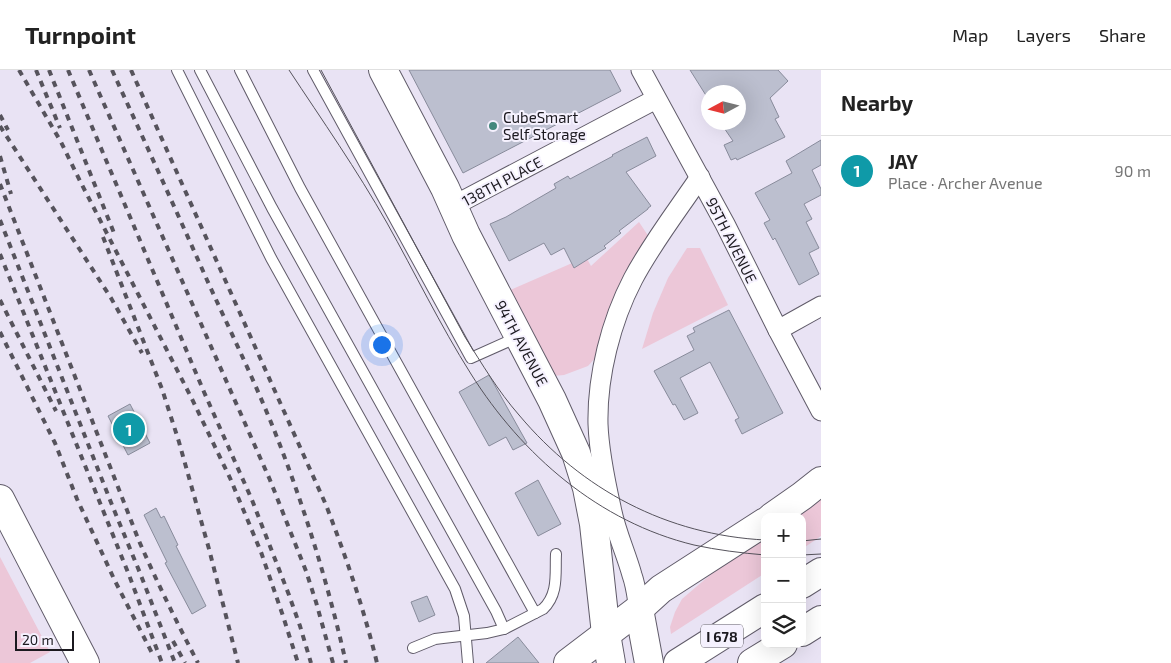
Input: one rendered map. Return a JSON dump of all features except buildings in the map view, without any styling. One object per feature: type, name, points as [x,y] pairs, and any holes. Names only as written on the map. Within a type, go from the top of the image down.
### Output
[{"type":"main road","name":"94TH AVENUE","points":[[383,70],[445,188],[466,235],[561,419],[576,453],[587,488],[594,524],[609,651]]},
{"type":"main road","points":[[778,513],[812,489]]},
{"type":"main road","points":[[0,499],[81,662]]},
{"type":"main road","points":[[568,663],[609,651],[639,609],[660,590],[761,525]]},
{"type":"main road","points":[[806,581],[821,572]]},
{"type":"main road","points":[[639,609],[646,650]]},
{"type":"main road","name":"I 678","points":[[678,663],[761,611]]},
{"type":"main road","points":[[806,629],[821,620]]},
{"type":"main road","name":"I 678","points":[[752,663],[776,648]]},
{"type":"street","name":"95TH AVENUE","points":[[641,70],[725,224],[821,411]]},
{"type":"street","name":"138TH PLACE","points":[[453,206],[656,99]]},
{"type":"street","points":[[639,609],[633,578],[611,509],[600,448],[598,424],[600,394],[610,337],[618,313],[634,278],[700,177]]},
{"type":"street","points":[[778,330],[821,306]]},
{"type":"lane","points":[[177,70],[271,258],[455,589],[464,616],[468,663]]},
{"type":"lane","points":[[200,70],[272,208],[504,629]]},
{"type":"lane","points":[[240,70],[305,196],[535,613]]},
{"type":"lane","points":[[313,70],[470,358],[519,336]]},
{"type":"lane","points":[[413,648],[435,639],[487,633],[504,629],[544,609],[549,604],[554,592],[556,554]]},
{"type":"shaded area","points":[[639,222],[649,237],[597,356],[588,366],[564,375],[553,376],[508,291],[586,257],[591,266]]},
{"type":"shaded area","points":[[687,248],[700,248],[728,305],[642,349],[653,313],[668,278]]},
{"type":"shaded area","points":[[821,498],[821,536],[806,546],[806,513],[799,513]]},
{"type":"shaded area","points":[[761,538],[761,576],[671,634],[670,627],[682,599],[724,563]]},
{"type":"shaded area","points":[[0,557],[50,652],[30,663],[0,663]]},
{"type":"tram line","points":[[289,70],[376,203],[471,374],[491,404],[539,458],[595,502],[626,520],[659,534],[694,545],[761,555]]},
{"type":"tram line","points":[[321,70],[465,337],[504,396],[544,442],[570,465],[599,486],[629,504],[661,518],[694,529],[761,540]]},
{"type":"tram line","points":[[806,541],[821,539]]},
{"type":"tram line","points":[[806,555],[821,554]]},
{"type":"railway","points":[[19,70],[61,142],[192,399],[230,478],[261,552],[298,663]]},
{"type":"railway","points":[[36,70],[60,128]]},
{"type":"railway","points":[[49,70],[114,233]]},
{"type":"railway","points":[[68,70],[204,392],[252,500],[289,595],[311,663]]},
{"type":"railway","points":[[89,70],[270,480],[306,571],[333,663]]},
{"type":"railway","points":[[112,70],[247,366],[293,479],[318,557],[346,663]]},
{"type":"railway","points":[[131,70],[326,505],[354,583],[377,663]]},
{"type":"railway","points":[[0,115],[8,130]]},
{"type":"railway","points":[[0,126],[111,298],[142,353]]},
{"type":"railway","points":[[0,156],[11,194]]},
{"type":"railway","points":[[0,184],[139,541],[198,663]]},
{"type":"railway","points":[[0,220],[175,663]]},
{"type":"railway","points":[[103,237],[162,389],[179,442],[238,663]]},
{"type":"railway","points":[[0,254],[129,575],[162,663]]},
{"type":"railway","points":[[0,300],[56,411]]},
{"type":"railway","points":[[0,332],[55,443],[77,499],[115,581],[153,655]]},
{"type":"railway","points":[[173,641],[185,663]]},
{"type":"place","name":"CubeSmart Self Storage","points":[[493,126]]},
{"type":"place","name":"JAY","points":[[129,429]]}]
